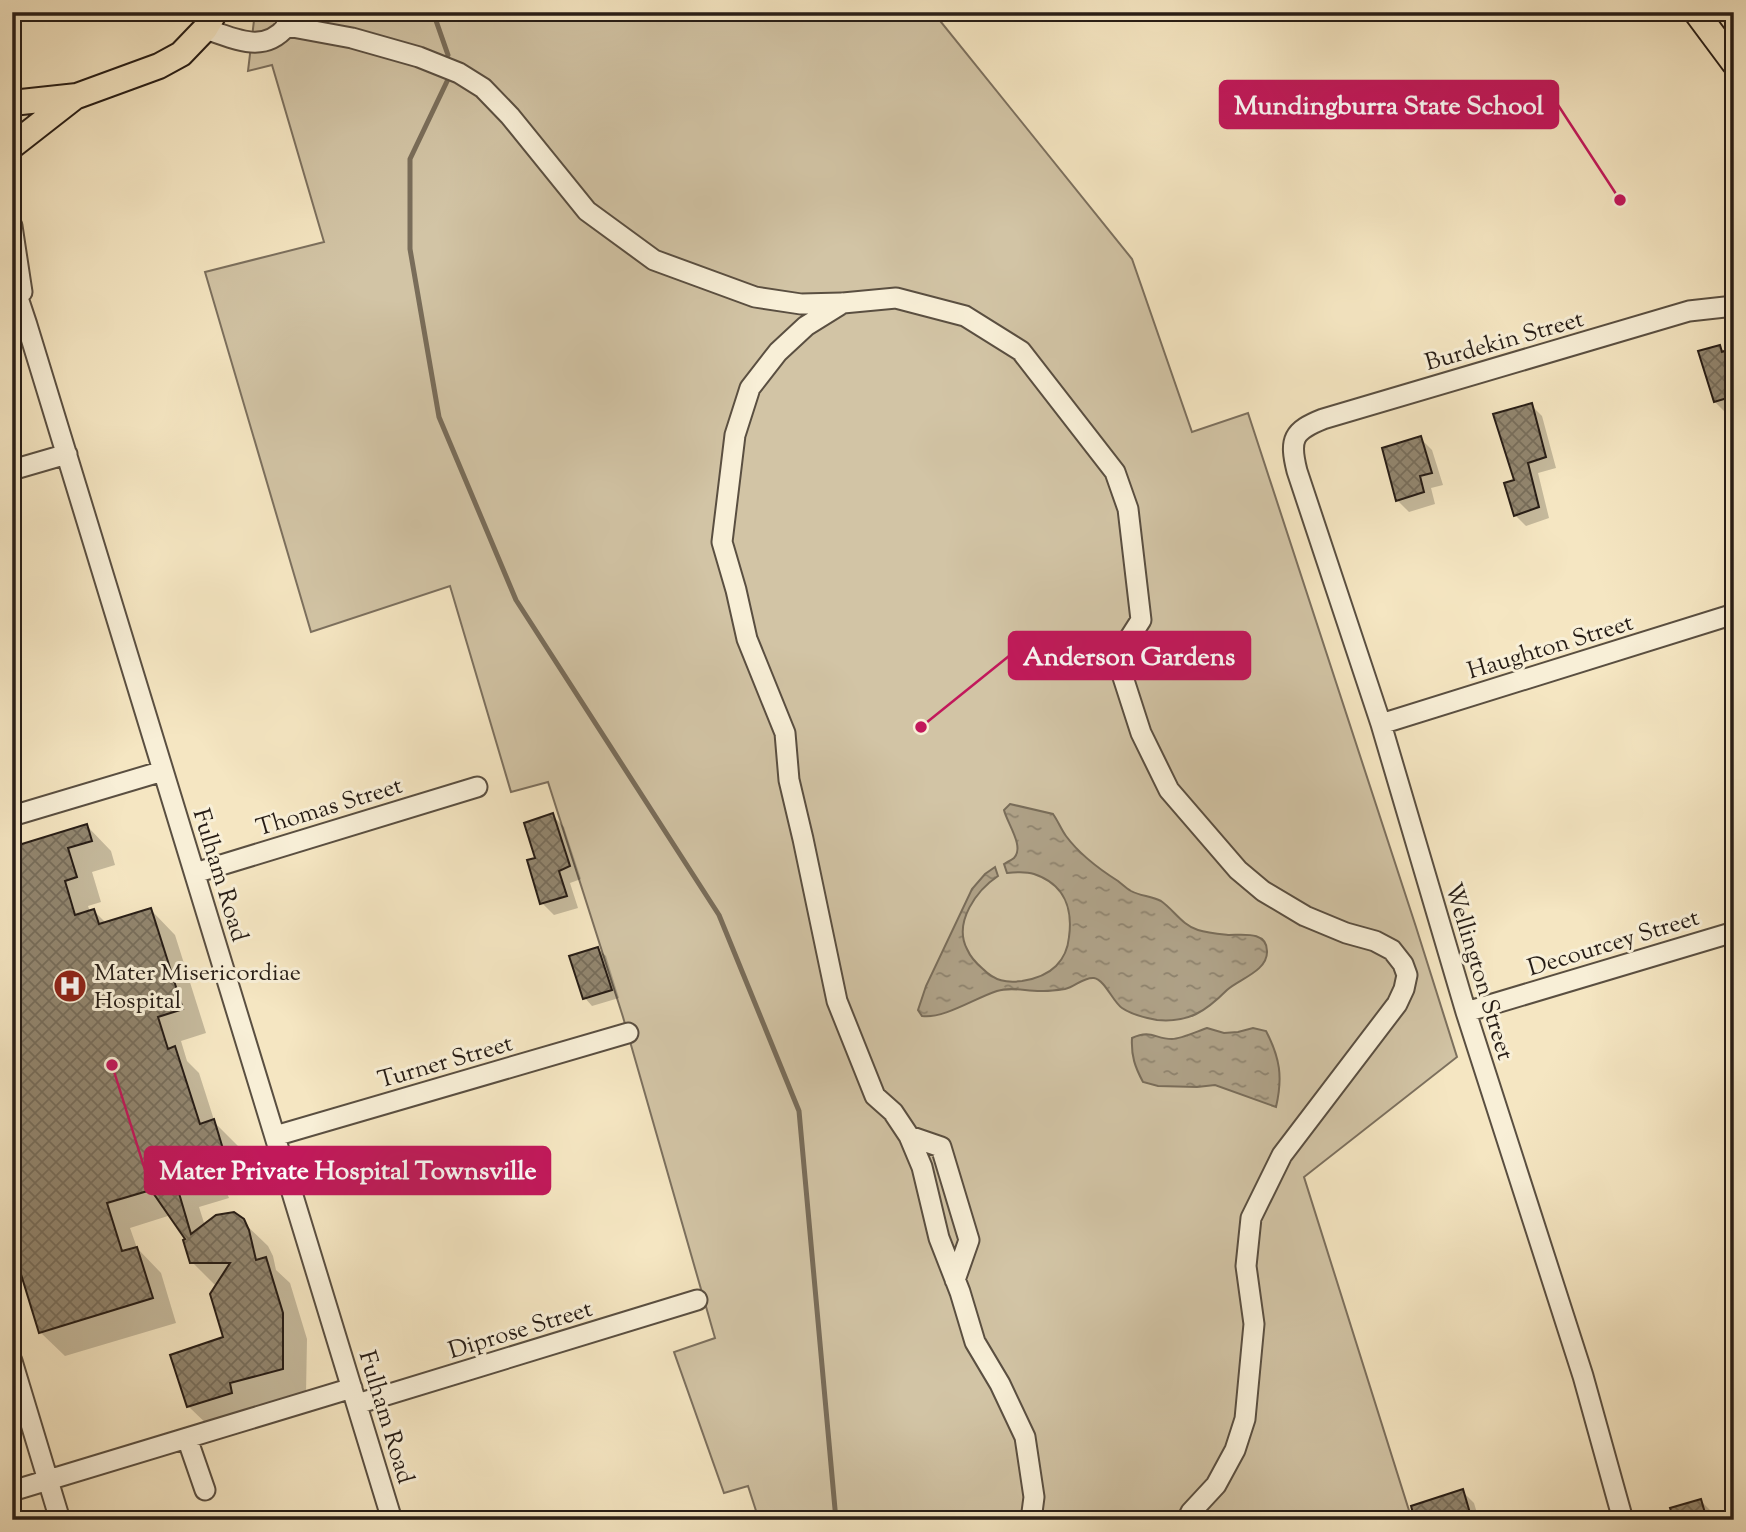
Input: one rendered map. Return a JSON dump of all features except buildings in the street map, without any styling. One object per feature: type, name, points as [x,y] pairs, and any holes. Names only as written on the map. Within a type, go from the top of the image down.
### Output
[{"type":"main road","points":[[1696,12],[1734,63]]},
{"type":"main road","points":[[12,103],[76,96],[159,66],[181,54],[210,21]]},
{"type":"main road","points":[[12,145],[76,96]]},
{"type":"main road","points":[[12,125],[12,145]]},
{"type":"street","points":[[210,21],[248,42],[264,43],[279,37],[286,19],[419,57],[483,88],[510,116],[587,211],[654,260],[755,297],[801,304],[896,298],[965,316],[1021,351],[1115,472],[1128,509],[1141,620],[1127,642],[1121,671],[1141,733],[1169,790],[1238,870],[1264,891],[1304,916],[1375,941],[1392,950],[1403,964],[1407,975],[1397,1004],[1282,1156],[1251,1218],[1246,1266],[1254,1324],[1245,1419],[1235,1450],[1216,1485],[1187,1520]]},
{"type":"street","name":"Fulham Road","points":[[12,226],[27,325]]},
{"type":"street","name":"Fulham Road","points":[[12,280],[393,1520]]},
{"type":"street","points":[[843,303],[806,326],[778,352],[750,388],[735,435],[722,542],[747,639],[785,733],[789,780],[837,1000],[875,1096],[893,1112],[909,1136],[922,1167],[939,1238],[975,1342],[1000,1384],[1025,1437],[1034,1497],[1031,1520]]},
{"type":"street","name":"Burdekin Street","points":[[1295,438],[1306,426],[1323,419],[1689,311],[1734,306]]},
{"type":"street","name":"Wellington Street","points":[[1295,438],[1293,454],[1297,471],[1381,724],[1466,1012],[1583,1376],[1623,1520]]},
{"type":"street","points":[[12,470],[67,454]]},
{"type":"street","name":"Haughton Street","points":[[1381,724],[1734,614]]},
{"type":"street","points":[[12,816],[163,771]]},
{"type":"street","name":"Thomas Street","points":[[195,873],[477,787]]},
{"type":"street","name":"Decourcey Street","points":[[1466,1012],[1734,932]]},
{"type":"street","name":"Turner Street","points":[[275,1136],[628,1033]]},
{"type":"street","points":[[909,1136],[941,1147],[969,1240],[955,1280]]},
{"type":"street","name":"Diprose Street","points":[[12,1491],[187,1438],[355,1396],[697,1300]]},
{"type":"street","points":[[12,1361],[60,1520]]},
{"type":"street","points":[[187,1438],[205,1490]]},
{"type":"shaded area","points":[[255,12],[933,12],[1132,259],[1192,432],[1248,413],[1457,1057],[1304,1177],[1412,1520],[759,1520],[748,1486],[724,1493],[674,1352],[715,1338],[623,1017],[548,782],[511,792],[450,586],[311,632],[205,272],[324,242],[272,65],[248,71]]},
{"type":"water","points":[[1010,804],[1053,814],[1066,836],[1090,861],[1131,891],[1161,901],[1192,928],[1213,933],[1259,937],[1266,945],[1267,951],[1263,964],[1204,1010],[1178,1020],[1157,1020],[1130,1013],[1094,978],[1057,990],[1003,990],[950,1011],[922,1016],[918,1010],[926,986],[972,889],[995,867],[998,876],[975,898],[965,918],[963,939],[974,960],[996,979],[1016,982],[1049,972],[1065,953],[1070,926],[1068,907],[1059,891],[1053,884],[1034,874],[1007,873],[1004,864],[1014,858],[1018,848],[1004,810]]},
{"type":"water","points":[[1207,1028],[1224,1033],[1253,1028],[1266,1031],[1279,1068],[1276,1107],[1215,1085],[1158,1086],[1143,1082],[1134,1061],[1132,1038],[1149,1034],[1176,1039]]},
{"type":"waterway","points":[[433,12],[448,55]]},
{"type":"waterway","points":[[451,73],[410,159],[410,249],[439,417],[516,600],[719,915],[799,1111],[836,1520]]},
{"type":"place","name":"Mundingburra State School","points":[[1620,200]]},
{"type":"place","name":"Anderson Gardens","points":[[921,727]]},
{"type":"place","name":"Mater Misericordiae Hospital","points":[[70,986]]},
{"type":"place","name":"Mater Private Hospital Townsville","points":[[112,1065]]}]
